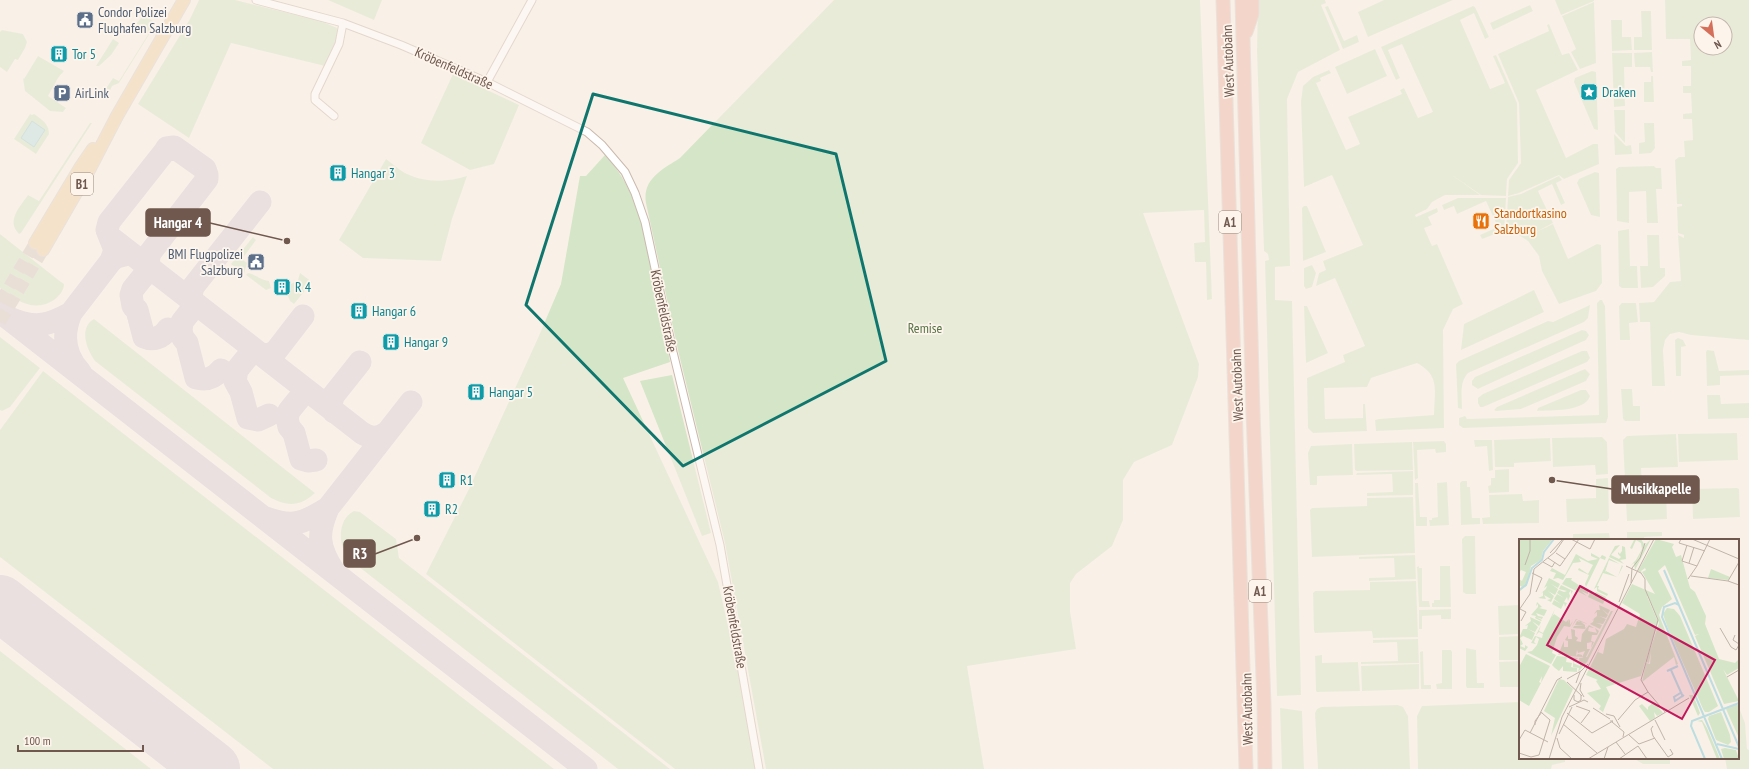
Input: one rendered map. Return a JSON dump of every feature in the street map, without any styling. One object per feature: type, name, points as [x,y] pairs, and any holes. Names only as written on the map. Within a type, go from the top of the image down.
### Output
[{"type":"highway","name":"West Autobahn","points":[[1223,0],[1246,769]]},
{"type":"highway","name":"West Autobahn","points":[[1242,0],[1265,769]]},
{"type":"highway","points":[[1243,40],[1252,14],[1252,0]]},
{"type":"main road","name":"B1","points":[[39,246],[88,172],[117,116],[184,0]]},
{"type":"street","name":"Kröbenfeldstraße","points":[[256,0],[343,23],[401,45],[487,82],[587,132],[602,145],[625,172],[635,193],[645,222],[672,352],[720,545],[759,769]]},
{"type":"street","points":[[487,82],[532,0]]},
{"type":"street","points":[[334,116],[315,100],[315,94],[339,44],[343,23]]},
{"type":"highlighted area","points":[[593,94],[836,154],[886,361],[683,466],[526,305]]},
{"type":"green space","points":[[199,0],[235,0],[321,21],[337,28],[338,36],[325,66],[231,43],[189,138],[138,104],[190,19]]},
{"type":"green space","points":[[328,0],[382,0],[374,20]]},
{"type":"green space","name":"Remise","points":[[834,0],[1200,0],[1212,299],[1207,300],[1206,262],[1195,262],[1194,243],[1205,242],[1204,210],[1143,213],[1199,364],[1198,377],[1172,445],[1134,462],[1123,480],[1123,520],[1112,546],[1076,574],[1070,583],[1070,611],[1076,649],[967,666],[984,769],[766,769],[725,543],[678,350],[646,203],[647,187],[655,176],[680,158]]},
{"type":"green space","points":[[1258,0],[1325,0],[1326,3],[1321,5],[1340,50],[1298,72],[1287,99],[1290,266],[1275,267],[1275,300],[1292,301],[1301,695],[1277,696],[1265,261],[1269,260],[1268,254],[1264,251],[1257,51]]},
{"type":"green space","points":[[1384,0],[1453,0],[1368,37],[1358,12]]},
{"type":"green space","points":[[1555,0],[1594,0],[1594,1],[1561,15]]},
{"type":"green space","points":[[1665,0],[1749,0],[1749,340],[1691,335],[1679,332],[1670,334],[1665,340],[1663,350],[1665,386],[1652,386],[1650,322],[1640,322],[1639,303],[1654,302],[1670,282],[1681,281],[1678,235],[1684,238],[1684,235],[1678,233],[1677,207],[1682,206],[1682,204],[1677,204],[1675,160],[1679,157],[1685,157],[1684,141],[1693,140],[1692,119],[1683,119],[1683,114],[1692,113],[1691,93],[1683,93],[1683,86],[1691,86],[1691,66],[1682,66],[1682,61],[1691,60],[1690,39],[1666,39]]},
{"type":"green space","points":[[1594,2],[1596,63],[1580,69],[1571,52],[1576,49],[1562,16]]},
{"type":"green space","points":[[1530,5],[1533,11],[1493,30],[1490,23]]},
{"type":"green space","points":[[1328,6],[1344,41],[1357,35],[1359,42],[1343,49],[1325,7]]},
{"type":"green space","points":[[1473,6],[1475,7],[1489,37],[1485,39],[1474,13],[1460,20],[1490,89],[1505,83],[1493,56],[1496,55],[1517,103],[1518,163],[1507,179],[1506,196],[1481,195],[1449,173],[1480,195],[1445,195],[1432,202],[1427,209],[1415,215],[1416,217],[1437,208],[1438,212],[1428,217],[1432,225],[1424,228],[1432,246],[1437,244],[1463,304],[1453,309],[1443,330],[1444,428],[1376,431],[1375,420],[1434,415],[1435,392],[1433,379],[1425,368],[1417,363],[1371,378],[1367,387],[1324,388],[1325,419],[1363,418],[1363,404],[1365,404],[1367,431],[1313,433],[1308,428],[1307,378],[1345,362],[1343,355],[1365,346],[1335,278],[1316,286],[1319,273],[1326,270],[1323,261],[1363,245],[1332,175],[1304,187],[1301,102],[1303,86],[1313,77],[1329,70],[1331,73],[1320,78],[1321,81],[1316,83],[1346,150],[1360,144],[1348,117],[1402,94],[1400,90],[1404,88],[1418,118],[1433,112],[1402,44],[1388,50],[1400,78],[1396,80],[1381,47]]},
{"type":"green space","points":[[1641,11],[1651,11],[1652,50],[1634,50],[1634,37],[1642,37]]},
{"type":"green space","points":[[140,14],[153,21],[155,25],[119,83],[112,86],[109,93],[105,90],[113,78],[119,81],[149,33],[136,24],[141,18]]},
{"type":"green space","points":[[1611,20],[1622,20],[1622,37],[1631,37],[1632,50],[1612,51]]},
{"type":"green space","points":[[1549,24],[1562,55],[1569,53],[1578,70],[1536,90],[1566,158],[1593,144],[1598,144],[1599,164],[1564,179],[1559,175],[1519,193],[1508,196],[1509,180],[1521,163],[1519,103],[1498,54],[1549,31],[1547,25]]},
{"type":"green space","points":[[2,30],[23,34],[27,42],[18,60],[15,59],[7,72],[0,67],[0,32]]},
{"type":"green space","points":[[113,39],[119,43],[111,55],[99,66],[96,66]]},
{"type":"green space","points":[[1375,49],[1387,76],[1347,94],[1335,67]]},
{"type":"green space","points":[[1652,52],[1653,72],[1651,72],[1650,67],[1635,67],[1634,53]]},
{"type":"green space","points":[[1612,53],[1632,53],[1632,67],[1624,67],[1625,106],[1614,107]]},
{"type":"green space","points":[[38,56],[64,71],[58,78],[48,96],[66,108],[63,112],[50,111],[25,91],[23,78],[24,79]]},
{"type":"green space","points":[[1592,71],[1596,72],[1598,130],[1594,129],[1574,82],[1575,78]]},
{"type":"green space","points":[[453,74],[519,105],[494,164],[470,170],[421,143]]},
{"type":"green space","points":[[1651,76],[1653,76],[1654,102],[1644,102],[1644,82],[1651,82]]},
{"type":"green space","points":[[1614,110],[1625,110],[1625,143],[1615,132]]},
{"type":"green space","points":[[30,114],[34,114],[42,120],[49,130],[49,134],[36,154],[14,139]]},
{"type":"green space","points":[[90,123],[92,123],[19,234],[15,229],[14,224],[15,214],[28,195],[39,201]]},
{"type":"green space","points":[[1644,123],[1654,123],[1655,148],[1651,153],[1639,154],[1639,143],[1645,142]]},
{"type":"green space","points":[[1614,134],[1626,146],[1631,145],[1632,154],[1615,155]]},
{"type":"green space","points":[[605,155],[625,182],[638,212],[647,245],[670,362],[623,378],[718,582],[742,688],[755,769],[675,769],[426,574],[469,489],[561,284],[580,176],[586,176]]},
{"type":"green space","points":[[386,159],[404,173],[422,179],[437,181],[467,176],[452,219],[441,261],[363,258],[339,240]]},
{"type":"green space","points":[[1654,166],[1656,168],[1661,168],[1662,189],[1656,189],[1658,223],[1647,223],[1646,191],[1629,192],[1629,223],[1617,221],[1616,169],[1619,167]]},
{"type":"green space","points":[[1595,172],[1599,173],[1600,217],[1591,215],[1577,183],[1579,179]]},
{"type":"green space","points":[[1559,176],[1562,180],[1556,183],[1565,203],[1561,205],[1552,184],[1538,191],[1553,223],[1534,233],[1553,224],[1568,259],[1597,244],[1601,245],[1602,283],[1596,291],[1559,304],[1542,271],[1539,256],[1528,241],[1519,235],[1506,233],[1508,197],[1521,194]]},
{"type":"green space","points":[[1458,198],[1506,198],[1504,233],[1495,234],[1482,239],[1480,235],[1498,227],[1486,201],[1457,214],[1454,206],[1444,210],[1442,205]]},
{"type":"green space","points":[[1307,206],[1326,252],[1303,261],[1302,208]]},
{"type":"green space","points":[[1629,229],[1630,266],[1637,266],[1638,288],[1622,288],[1619,286],[1618,231]]},
{"type":"green space","points":[[0,234],[64,284],[62,291],[54,300],[47,304],[40,305],[26,304],[0,288]]},
{"type":"green space","points":[[1647,235],[1659,235],[1660,268],[1665,268],[1665,276],[1653,287],[1641,288],[1640,266],[1648,266]]},
{"type":"green space","points":[[253,237],[256,240],[242,259],[247,263],[244,274],[231,264]]},
{"type":"green space","points":[[1312,265],[1316,273],[1312,287],[1306,289],[1304,286],[1304,268]]},
{"type":"green space","points":[[248,273],[263,280],[269,281],[271,288],[266,290],[246,275]]},
{"type":"green space","points":[[300,273],[312,282],[294,304],[290,301],[287,294],[291,290],[291,284],[298,280]]},
{"type":"green space","points":[[1534,290],[1544,312],[1461,350],[1464,324]]},
{"type":"green space","points":[[1602,300],[1605,306],[1608,417],[1606,423],[1463,428],[1459,425],[1459,418],[1465,416],[1467,419],[1599,415],[1597,303]]},
{"type":"green space","points":[[1622,303],[1636,303],[1638,322],[1629,323],[1630,340],[1620,340],[1619,306]]},
{"type":"green space","points":[[1590,305],[1588,318],[1584,322],[1468,373],[1462,386],[1462,409],[1458,408],[1456,364],[1459,361],[1548,321],[1553,322]]},
{"type":"green space","points":[[1304,306],[1307,306],[1328,353],[1306,363]]},
{"type":"green space","points":[[94,319],[315,493],[305,501],[294,504],[283,503],[271,498],[95,361],[89,351],[85,333],[89,323]]},
{"type":"green space","points":[[1582,330],[1586,331],[1589,335],[1586,340],[1478,389],[1472,385],[1472,381],[1475,377]]},
{"type":"green space","points":[[0,337],[40,368],[10,407],[2,411],[0,410]]},
{"type":"green space","points":[[1678,338],[1683,340],[1686,346],[1681,347],[1681,376],[1676,376],[1675,340]]},
{"type":"green space","points":[[1707,350],[1714,351],[1719,371],[1749,370],[1749,375],[1720,376],[1720,385],[1707,386]]},
{"type":"green space","points":[[1582,351],[1587,351],[1590,358],[1587,362],[1480,407],[1478,398],[1483,394]]},
{"type":"green space","points":[[1585,369],[1590,374],[1586,381],[1521,409],[1494,410],[1497,407]]},
{"type":"green space","points":[[43,371],[554,769],[273,769],[0,557],[0,430]]},
{"type":"green space","points":[[672,375],[711,533],[702,536],[640,381]]},
{"type":"green space","points":[[1621,389],[1632,389],[1633,406],[1640,406],[1640,421],[1625,421],[1623,419]]},
{"type":"green space","points":[[1581,390],[1586,390],[1590,396],[1582,405],[1575,408],[1537,411],[1538,408]]},
{"type":"green space","points":[[1707,395],[1720,395],[1721,404],[1749,403],[1749,418],[1708,419]]},
{"type":"green space","points":[[1737,433],[1738,460],[1679,462],[1678,434]]},
{"type":"green space","points":[[1676,434],[1678,467],[1641,468],[1642,487],[1666,487],[1667,519],[1627,521],[1623,440],[1627,436]]},
{"type":"green space","points":[[1602,437],[1607,442],[1608,474],[1596,475],[1595,465],[1553,467],[1552,438]]},
{"type":"green space","points":[[1550,438],[1551,461],[1514,463],[1514,467],[1495,467],[1494,440]]},
{"type":"green space","points":[[1474,440],[1492,440],[1493,470],[1489,471],[1487,446],[1475,447]]},
{"type":"green space","points":[[1444,441],[1446,444],[1446,452],[1436,453],[1435,449],[1417,450],[1418,478],[1415,480],[1413,442]]},
{"type":"green space","points":[[1412,442],[1413,470],[1355,470],[1354,444]]},
{"type":"green space","points":[[1352,444],[1353,475],[1317,476],[1317,485],[1310,485],[1308,453],[1311,446]]},
{"type":"green space","points":[[1509,469],[1509,492],[1489,493],[1488,486],[1491,485],[1491,478],[1495,478],[1495,470]]},
{"type":"green space","points":[[1413,471],[1413,495],[1367,496],[1367,493],[1393,492],[1392,474],[1356,475],[1357,473]]},
{"type":"green space","points":[[1608,478],[1609,518],[1607,521],[1567,522],[1566,499],[1596,498],[1596,479]]},
{"type":"green space","points":[[1462,481],[1467,481],[1467,487],[1470,487],[1472,518],[1480,518],[1480,524],[1461,525],[1460,483]]},
{"type":"green space","points":[[1447,482],[1449,525],[1430,526],[1429,520],[1438,517],[1437,483]]},
{"type":"green space","points":[[1415,483],[1418,483],[1420,517],[1427,517],[1427,526],[1416,526]]},
{"type":"green space","points":[[1692,489],[1739,489],[1740,517],[1693,519]]},
{"type":"green space","points":[[1522,494],[1523,501],[1539,500],[1539,523],[1483,524],[1482,518],[1490,517],[1489,495]]},
{"type":"green space","points":[[1413,497],[1415,553],[1312,557],[1310,510],[1312,508],[1367,506],[1367,498]]},
{"type":"green space","points":[[354,511],[360,512],[396,539],[399,558],[670,769],[618,769],[354,563],[345,553],[343,548],[341,542],[341,530],[345,519]]},
{"type":"green space","points":[[1627,532],[1662,532],[1662,536],[1644,537],[1644,539],[1627,539]]},
{"type":"green space","points":[[1609,533],[1610,539],[1573,539],[1573,534]]},
{"type":"green space","points":[[1465,536],[1475,536],[1476,594],[1466,594],[1463,592],[1462,539]]},
{"type":"green space","points":[[1415,555],[1416,579],[1369,581],[1369,578],[1395,577],[1394,558],[1359,559],[1359,557]]},
{"type":"green space","points":[[1419,566],[1419,568],[1422,568],[1422,601],[1429,601],[1430,607],[1419,607],[1417,567]]},
{"type":"green space","points":[[1440,566],[1450,566],[1451,607],[1432,607],[1434,600],[1440,600]]},
{"type":"green space","points":[[1416,581],[1418,637],[1373,638],[1372,631],[1315,633],[1313,593],[1315,591],[1370,590],[1370,582]]},
{"type":"green space","points":[[1519,605],[1519,634],[1499,635],[1498,606]]},
{"type":"green space","points":[[1451,609],[1451,619],[1441,619],[1441,615],[1422,616],[1422,629],[1419,629],[1419,610]]},
{"type":"green space","points":[[1519,636],[1519,660],[1499,660],[1499,637]]},
{"type":"green space","points":[[1418,639],[1419,663],[1361,664],[1361,662],[1398,661],[1397,642],[1373,643],[1373,640]]},
{"type":"green space","points":[[1466,648],[1476,650],[1477,683],[1484,683],[1484,688],[1467,688],[1466,686]]},
{"type":"green space","points":[[1442,650],[1451,650],[1452,652],[1452,689],[1437,689],[1436,684],[1442,683]]},
{"type":"green space","points":[[0,651],[151,769],[0,769]]},
{"type":"green space","points":[[1423,651],[1424,685],[1431,685],[1431,689],[1421,689],[1420,652]]},
{"type":"green space","points":[[1322,655],[1322,663],[1358,662],[1360,691],[1317,692],[1315,656]]},
{"type":"green space","points":[[1519,661],[1519,687],[1500,687],[1499,662]]},
{"type":"green space","points":[[1419,664],[1419,689],[1362,691],[1361,666]]},
{"type":"green space","points":[[1519,702],[1519,759],[1565,759],[1565,762],[1552,765],[1551,769],[1418,769],[1417,716],[1422,706]]},
{"type":"green space","points":[[1398,705],[1403,707],[1408,716],[1410,769],[1318,769],[1315,713],[1317,709],[1321,707]]},
{"type":"green space","points":[[1280,708],[1302,711],[1304,769],[1282,769]]},
{"type":"green space","points":[[1739,708],[1745,723],[1747,749],[1749,750],[1749,769],[1727,769],[1725,759],[1739,759]]},
{"type":"green space","points":[[1635,759],[1670,759],[1670,764],[1643,764]]},
{"type":"water","points":[[32,121],[45,130],[34,147],[21,138]]},
{"type":"taxiway","points":[[111,261],[115,250],[107,230],[109,222],[167,148],[174,147],[205,169],[207,179],[150,253],[148,261],[151,269]]},
{"type":"taxiway","points":[[194,303],[191,295],[193,287],[260,202]]},
{"type":"taxiway","points":[[110,237],[362,433],[374,437],[386,433]]},
{"type":"taxiway","points":[[71,313],[111,261],[116,257],[124,255]]},
{"type":"taxiway","points":[[150,268],[133,289],[131,295],[133,306],[137,310],[144,337],[154,339],[163,335],[168,329]]},
{"type":"taxiway","points":[[196,304],[182,322],[181,331],[183,338],[187,343],[196,378],[210,378],[221,370]]},
{"type":"taxiway","points":[[0,312],[586,769]]},
{"type":"taxiway","points":[[12,319],[35,325],[49,323],[71,313],[66,329],[66,344],[71,359],[80,372]]},
{"type":"taxiway","points":[[259,354],[269,355],[276,351],[303,316]]},
{"type":"taxiway","points":[[254,349],[237,370],[235,381],[241,392],[248,418],[258,420],[269,415]]},
{"type":"taxiway","points":[[334,412],[331,405],[333,396],[360,362]]},
{"type":"taxiway","points":[[306,390],[289,411],[287,418],[289,427],[294,433],[301,459],[308,461],[316,460]]},
{"type":"taxiway","points":[[328,508],[411,402]]},
{"type":"taxiway","points":[[266,518],[284,523],[298,522],[312,517],[328,508],[322,525],[321,540],[324,554],[333,570]]},
{"type":"runway","points":[[0,603],[212,769]]},
{"type":"tunnel","points":[[0,302],[35,243]]},
{"type":"tunnel","points":[[0,322],[43,250]]},
{"type":"place","name":"Condor Polizei Flughafen Salzburg","points":[[85,20]]},
{"type":"place","name":"Tor 5","points":[[59,54]]},
{"type":"place","name":"Draken","points":[[1589,92]]},
{"type":"place","name":"AirLink","points":[[62,93]]},
{"type":"place","name":"Hangar 3","points":[[338,173]]},
{"type":"place","name":"Standortkasino Salzburg","points":[[1481,221]]},
{"type":"place","name":"Hangar 4","points":[[287,241]]},
{"type":"place","name":"BMI Flugpolizei Salzburg","points":[[256,262]]},
{"type":"place","name":"R 4","points":[[282,287]]},
{"type":"place","name":"Hangar 6","points":[[359,311]]},
{"type":"place","name":"Hangar 9","points":[[391,342]]},
{"type":"place","name":"Hangar 5","points":[[476,392]]},
{"type":"place","name":"R1","points":[[447,480]]},
{"type":"place","name":"Musikkapelle","points":[[1552,480]]},
{"type":"place","name":"R2","points":[[432,509]]},
{"type":"place","name":"R3","points":[[417,538]]}]
